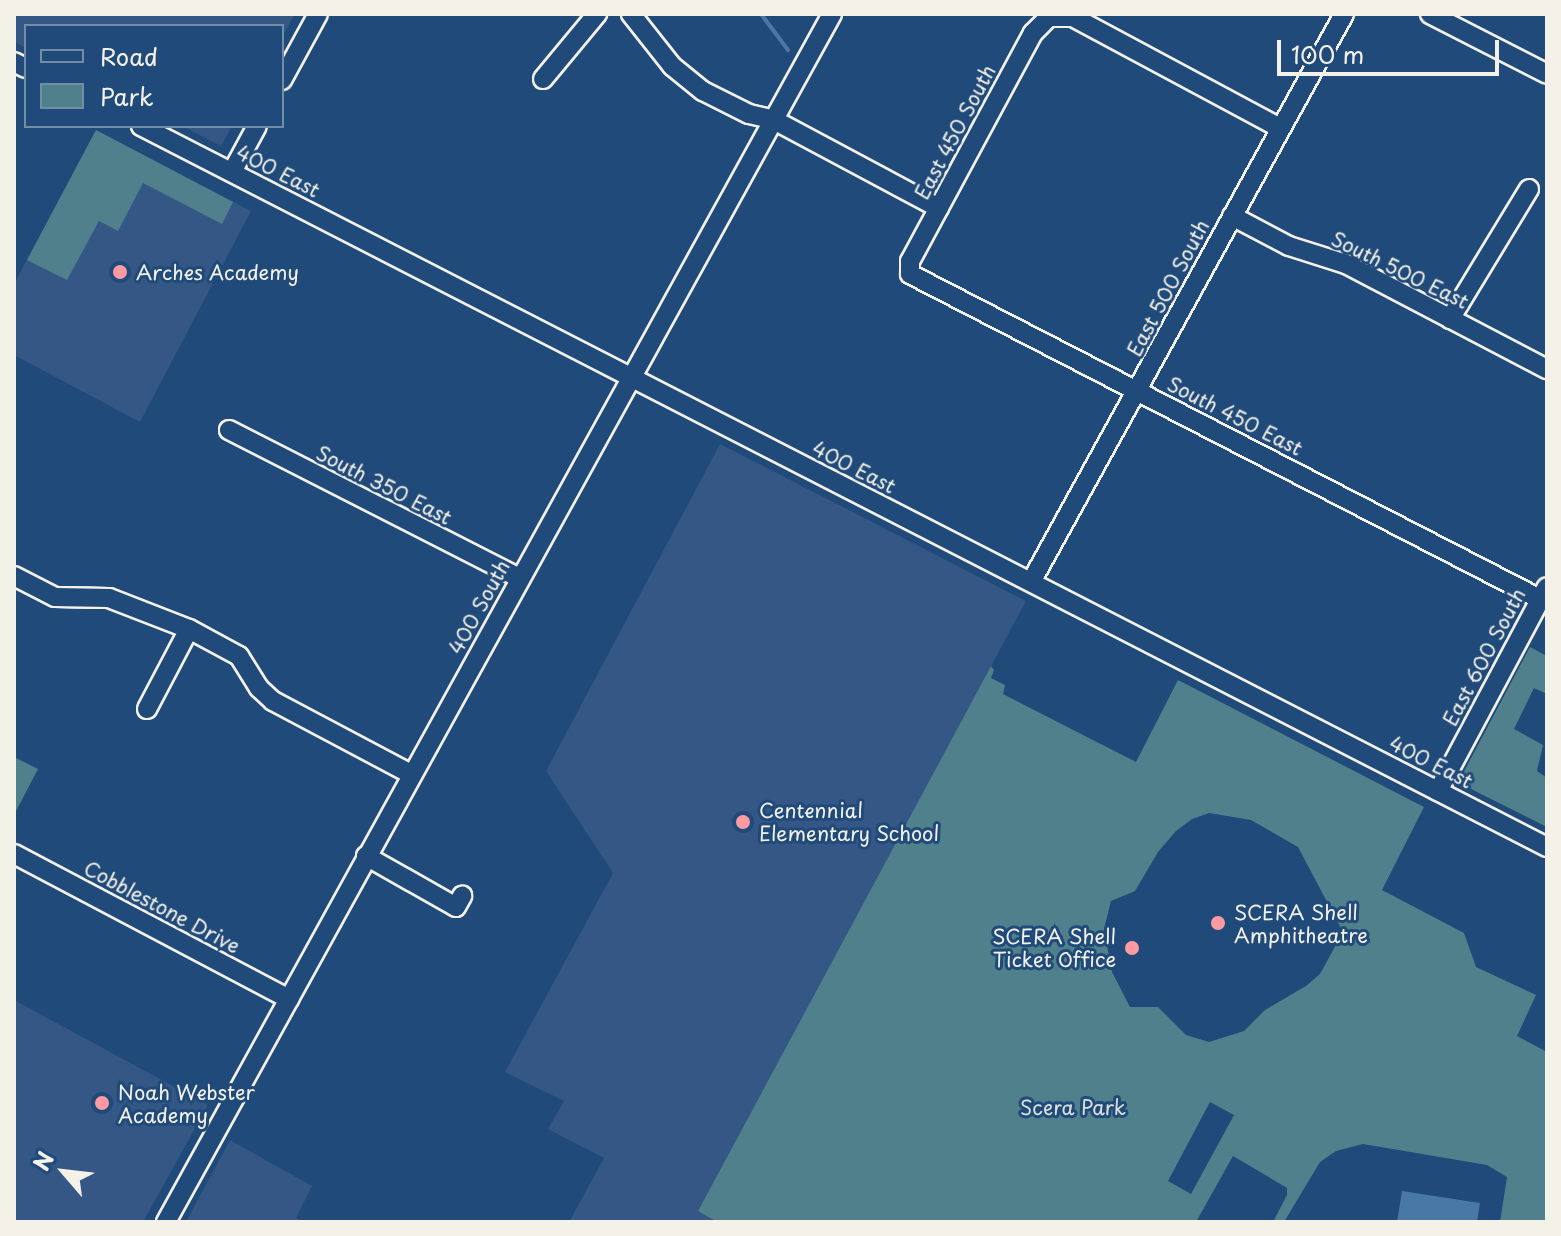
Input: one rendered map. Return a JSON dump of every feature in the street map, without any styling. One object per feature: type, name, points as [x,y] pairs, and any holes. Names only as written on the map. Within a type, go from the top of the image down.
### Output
[{"type":"street","points":[[284,76],[318,14]]},
{"type":"street","points":[[543,79],[597,14]]},
{"type":"street","points":[[631,14],[684,78],[749,114],[774,120],[939,208]]},
{"type":"street","name":"400 South","points":[[166,1222],[832,14]]},
{"type":"street","name":"East 500 South","points":[[1031,582],[1344,14]]},
{"type":"street","points":[[1430,14],[1547,74]]},
{"type":"street","name":"East 450 South","points":[[910,274],[910,261],[1033,33],[1049,17],[1073,17],[1280,128]]},
{"type":"street","name":"400 East","points":[[145,128],[1547,847]]},
{"type":"street","points":[[232,172],[256,128]]},
{"type":"street","points":[[1450,319],[1529,189]]},
{"type":"street","name":"South 500 East","points":[[1232,216],[1289,246],[1346,264],[1547,369]]},
{"type":"street","name":"South 450 East","points":[[910,274],[1544,593]]},
{"type":"street","name":"South 350 East","points":[[229,430],[519,578]]},
{"type":"street","points":[[14,576],[55,597],[109,598],[189,629],[239,656],[259,688],[273,701],[411,774]]},
{"type":"street","name":"East 600 South","points":[[1438,791],[1544,593]]},
{"type":"street","points":[[147,709],[189,629]]},
{"type":"street","name":"Cobblestone Drive","points":[[14,854],[289,999]]},
{"type":"street","points":[[366,856],[456,907],[462,896]]},
{"type":"shaded area","points":[[14,14],[295,14],[284,33],[284,24],[24,24],[24,47],[14,42]]},
{"type":"shaded area","points":[[186,128],[231,128],[221,146]]},
{"type":"shaded area","name":"Arches Academy","points":[[96,130],[251,211],[140,422],[14,355],[14,284]]},
{"type":"shaded area","name":"Centennial Elementary School","points":[[720,444],[1026,601],[698,1211],[717,1222],[569,1222],[604,1158],[548,1129],[564,1101],[505,1072],[613,873],[546,771]]},
{"type":"shaded area","points":[[14,1000],[208,1105],[143,1222],[14,1222]]},
{"type":"shaded area","points":[[230,1140],[312,1186],[296,1218],[302,1222],[186,1222]]},
{"type":"shaded area","points":[[1402,1191],[1480,1203],[1477,1222],[1397,1222]]},
{"type":"green space","points":[[96,130],[233,202],[222,224],[143,183],[118,231],[99,221],[67,280],[27,260]]},
{"type":"green space","points":[[1530,647],[1547,656],[1547,694],[1534,688],[1514,729],[1543,745],[1537,771],[1547,778],[1547,827],[1461,784],[1460,779]]},
{"type":"green space","name":"Scera Park","points":[[991,666],[994,670],[991,678],[1005,685],[1003,694],[1136,762],[1178,680],[1424,807],[1382,890],[1464,933],[1476,967],[1536,995],[1517,1036],[1547,1052],[1547,1222],[1500,1222],[1507,1177],[1487,1165],[1363,1144],[1336,1151],[1320,1162],[1284,1222],[1273,1222],[1287,1195],[1287,1188],[1233,1156],[1196,1222],[717,1222],[698,1211]],"holes":[[[1209,813],[1251,820],[1298,847],[1343,932],[1320,974],[1306,986],[1265,1010],[1244,1031],[1209,1042],[1186,1035],[1158,1007],[1130,1007],[1112,972],[1104,929],[1111,901],[1135,891],[1158,852],[1176,831],[1192,819]],[[1210,1102],[1234,1115],[1191,1194],[1168,1181]]]},
{"type":"green space","points":[[14,757],[38,769],[14,815]]},
{"type":"waterway","points":[[761,14],[788,50]]},
{"type":"place","name":"Arches Academy","points":[[120,272]]},
{"type":"place","name":"Centennial Elementary School","points":[[743,822]]},
{"type":"place","name":"SCERA Shell Amphitheatre","points":[[1218,923]]},
{"type":"place","name":"SCERA Shell Ticket Office","points":[[1132,948]]},
{"type":"place","name":"Noah Webster Academy","points":[[102,1103]]}]
